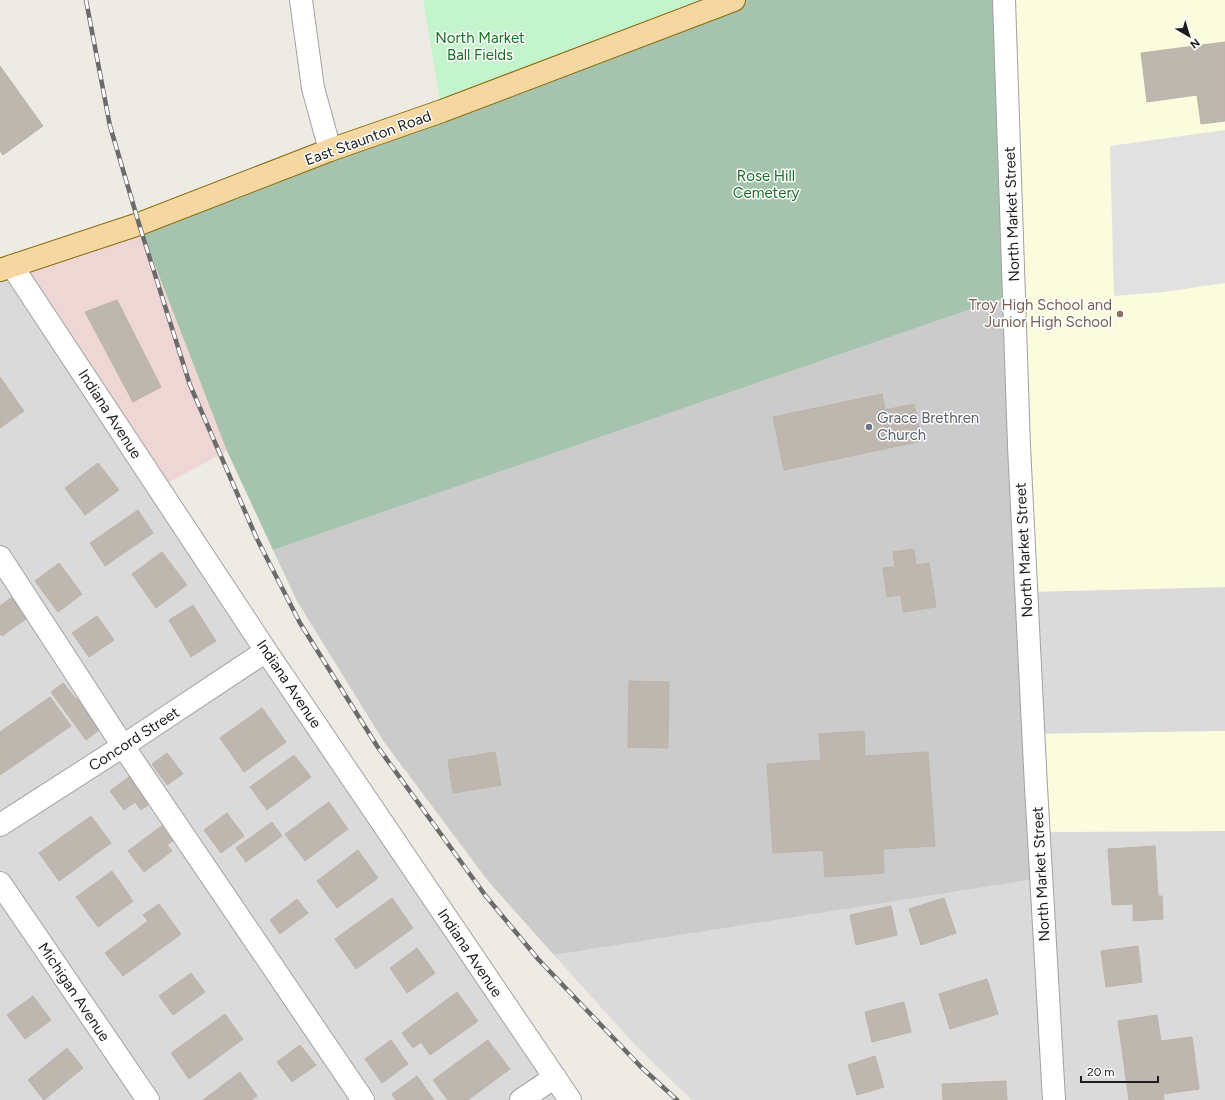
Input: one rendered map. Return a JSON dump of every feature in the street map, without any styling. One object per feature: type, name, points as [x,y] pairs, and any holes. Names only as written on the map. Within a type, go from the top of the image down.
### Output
[{"type":"main road","name":"East Staunton Road","points":[[6,268],[139,224],[330,150],[442,112],[734,0]]},
{"type":"street","points":[[301,0],[313,88],[330,150]]},
{"type":"street","name":"North Market Street","points":[[1004,0],[1022,492],[1054,1100]]},
{"type":"street","name":"Indiana Avenue","points":[[6,268],[570,1100]]},
{"type":"street","points":[[0,557],[123,746],[363,1100]]},
{"type":"street","name":"Concord Street","points":[[0,825],[123,746],[266,651]]},
{"type":"street","name":"Michigan Avenue","points":[[0,883],[148,1100]]},
{"type":"street","points":[[521,1100],[555,1077]]},
{"type":"shaded area","name":"Troy High School and Junior High School","points":[[1004,0],[1225,0],[1225,587],[1026,592]]},
{"type":"shaded area","points":[[1225,130],[1225,283],[1164,292],[1114,296],[1110,146]]},
{"type":"shaded area","points":[[139,224],[227,451],[158,488],[12,266]]},
{"type":"shaded area","points":[[12,266],[567,1100],[0,1100],[0,270]]},
{"type":"shaded area","points":[[1015,294],[1042,878],[554,955],[488,881],[384,742],[297,601],[273,550]]},
{"type":"shaded area","points":[[1225,587],[1225,731],[1034,734],[1026,592]]},
{"type":"shaded area","points":[[1225,731],[1225,831],[1039,832],[1034,734]]},
{"type":"shaded area","points":[[1225,831],[1225,1100],[692,1100],[635,1045],[554,955],[1042,878],[1039,832]]},
{"type":"green space","name":"North Market Ball Fields","points":[[423,0],[734,0],[442,111]]},
{"type":"green space","name":"Rose Hill Cemetery","points":[[734,0],[1004,0],[1015,294],[273,550],[227,451],[139,224]]},
{"type":"building","points":[[1225,42],[1225,121],[1201,124],[1197,95],[1147,102],[1141,53]]},
{"type":"building","points":[[0,66],[43,126],[3,155],[0,151]]},
{"type":"building","points":[[117,300],[161,387],[133,402],[85,312]]},
{"type":"building","points":[[0,377],[24,411],[0,428]]},
{"type":"building","points":[[882,394],[885,410],[914,404],[922,441],[784,470],[773,417]]},
{"type":"building","points":[[98,463],[119,490],[85,515],[65,488]]},
{"type":"building","points":[[138,510],[153,533],[105,566],[90,543]]},
{"type":"building","points":[[914,549],[916,565],[929,563],[936,607],[903,612],[901,595],[887,597],[883,568],[895,567],[893,552]]},
{"type":"building","points":[[162,552],[187,585],[156,608],[132,574]]},
{"type":"building","points":[[59,563],[82,594],[58,612],[35,581]]},
{"type":"building","points":[[15,595],[30,616],[2,636],[0,634],[0,606]]},
{"type":"building","points":[[193,605],[216,641],[191,657],[169,620]]},
{"type":"building","points":[[97,616],[114,640],[89,657],[72,633]]},
{"type":"building","points":[[629,681],[669,682],[668,748],[628,747]]},
{"type":"building","points":[[63,683],[76,699],[84,693],[107,724],[86,740],[51,692]]},
{"type":"building","points":[[50,697],[71,726],[0,775],[0,732]]},
{"type":"building","points":[[262,708],[286,742],[244,772],[220,738]]},
{"type":"building","points":[[864,731],[865,756],[928,752],[935,846],[883,849],[884,873],[825,877],[823,850],[773,853],[767,764],[821,760],[819,734]]},
{"type":"building","points":[[495,752],[501,785],[453,793],[448,760]]},
{"type":"building","points":[[167,753],[183,774],[167,785],[152,764]]},
{"type":"building","points":[[294,755],[311,777],[267,810],[250,787]]},
{"type":"building","points":[[134,773],[155,800],[141,810],[135,802],[124,810],[110,791]]},
{"type":"building","points":[[329,802],[348,829],[305,861],[285,834]]},
{"type":"building","points":[[227,813],[244,836],[221,853],[204,830]]},
{"type":"building","points":[[91,816],[111,843],[59,881],[39,853]]},
{"type":"building","points":[[167,822],[178,837],[167,845],[172,851],[144,872],[128,851]]},
{"type":"building","points":[[272,822],[282,836],[246,862],[236,848]]},
{"type":"building","points":[[1155,846],[1158,896],[1162,896],[1163,919],[1133,921],[1133,904],[1112,905],[1108,849]]},
{"type":"building","points":[[358,850],[378,878],[337,908],[317,881]]},
{"type":"building","points":[[112,871],[133,901],[98,927],[76,897]]},
{"type":"building","points":[[392,898],[413,928],[356,969],[335,939]]},
{"type":"building","points":[[944,898],[956,933],[921,945],[909,909]]},
{"type":"building","points":[[297,899],[308,913],[280,934],[270,920]]},
{"type":"building","points":[[159,904],[181,934],[123,976],[105,953],[148,921],[143,915]]},
{"type":"building","points":[[891,906],[897,935],[856,945],[850,915]]},
{"type":"building","points":[[1138,946],[1142,982],[1106,987],[1101,951]]},
{"type":"building","points":[[417,948],[435,973],[407,993],[390,968]]},
{"type":"building","points":[[191,973],[205,992],[173,1015],[159,996]]},
{"type":"building","points":[[987,979],[998,1014],[950,1029],[939,994]]},
{"type":"building","points":[[457,992],[478,1021],[430,1055],[421,1042],[413,1048],[402,1033]]},
{"type":"building","points":[[33,996],[51,1020],[25,1039],[7,1015]]},
{"type":"building","points":[[904,1002],[911,1032],[872,1042],[865,1012]]},
{"type":"building","points":[[225,1014],[243,1039],[189,1079],[171,1053]]},
{"type":"building","points":[[1157,1015],[1161,1041],[1192,1037],[1199,1089],[1163,1094],[1164,1100],[1129,1100],[1118,1021]]},
{"type":"building","points":[[391,1040],[408,1064],[382,1083],[365,1059]]},
{"type":"building","points":[[488,1040],[510,1069],[468,1100],[448,1100],[433,1080]]},
{"type":"building","points":[[300,1045],[316,1065],[292,1082],[277,1062]]},
{"type":"building","points":[[67,1048],[83,1068],[44,1100],[28,1080]]},
{"type":"building","points":[[875,1056],[884,1087],[857,1095],[848,1065]]},
{"type":"building","points":[[240,1072],[257,1096],[252,1100],[203,1100]]},
{"type":"building","points":[[417,1076],[434,1100],[396,1100],[392,1094]]},
{"type":"building","points":[[1006,1081],[1007,1100],[943,1100],[942,1084]]},
{"type":"railway","points":[[86,0],[110,126],[139,224],[190,385],[257,539],[300,623],[377,746],[485,895],[538,959],[641,1067],[677,1100]]},
{"type":"place","name":"Troy High School and Junior High School","points":[[1120,314]]},
{"type":"place","name":"Grace Brethren Church","points":[[869,427]]}]
